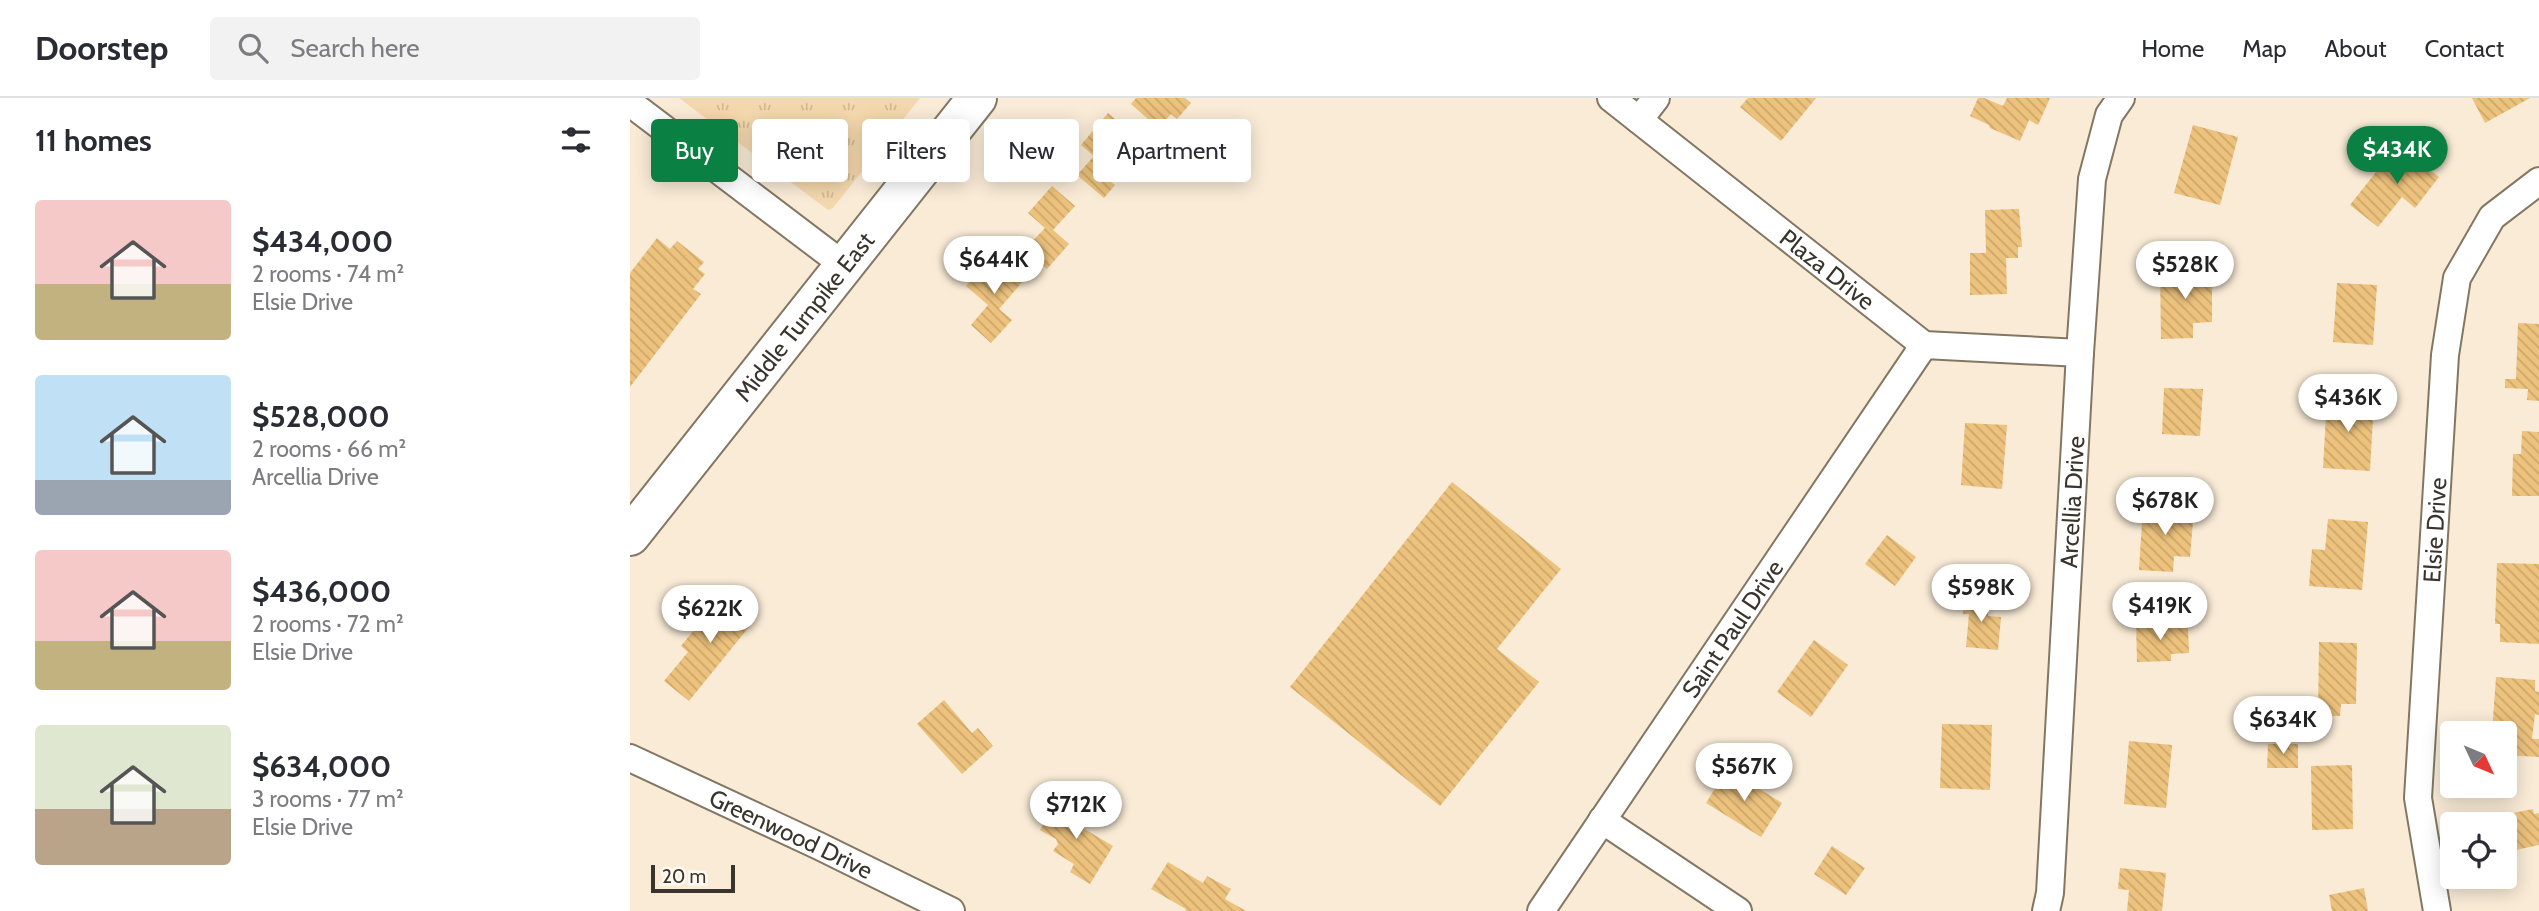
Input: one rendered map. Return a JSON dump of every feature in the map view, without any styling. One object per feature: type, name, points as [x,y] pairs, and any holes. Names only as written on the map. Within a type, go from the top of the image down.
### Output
[{"type":"main road","name":"Middle Turnpike East","points":[[630,536],[977,98]]},
{"type":"street","name":"Plaza Drive","points":[[1611,98],[1924,345]]},
{"type":"street","points":[[1639,120],[1656,98]]},
{"type":"street","name":"Arcellia Drive","points":[[2046,911],[2050,893],[2092,179],[2109,115],[2121,98]]},
{"type":"street","points":[[630,103],[845,266]]},
{"type":"street","name":"Elsie Drive","points":[[2437,911],[2418,798],[2445,355],[2457,278],[2492,217],[2539,181]]},
{"type":"street","points":[[1924,345],[2080,353]]},
{"type":"street","name":"Saint Paul Drive","points":[[1541,911],[1924,345]]},
{"type":"street","name":"Greenwood Drive","points":[[630,758],[951,911]]},
{"type":"street","points":[[1602,820],[1738,911]]},
{"type":"green space","points":[[679,98],[920,98],[903,119],[862,119],[862,171],[833,208],[828,210],[791,182],[848,182],[848,119],[752,119],[752,153],[738,142],[738,119],[707,119]]},
{"type":"building","points":[[1136,98],[1185,98],[1191,103],[1177,119],[1171,114],[1166,119],[1148,119],[1131,104]]},
{"type":"building","points":[[1748,98],[1816,98],[1781,141],[1740,107]]},
{"type":"building","points":[[1978,98],[2003,106],[2007,98],[2050,98],[2038,125],[2029,120],[2020,141],[1970,116]]},
{"type":"building","points":[[2472,98],[2530,98],[2485,123]]},
{"type":"building","points":[[1108,113],[1115,119],[1103,119]]},
{"type":"building","points":[[2193,125],[2238,137],[2220,205],[2174,193]]},
{"type":"building","points":[[1093,131],[1093,155],[1081,145]]},
{"type":"building","points":[[2411,142],[2437,163],[2431,171],[2439,177],[2415,208],[2402,197],[2378,227],[2350,205],[2384,162],[2397,172],[2409,158],[2402,153]]},
{"type":"building","points":[[1093,157],[1093,182],[1111,182],[1115,185],[1104,198],[1079,177],[1079,173]]},
{"type":"building","points":[[1052,186],[1075,206],[1053,230],[1069,244],[1047,269],[1025,249],[1045,228],[1028,213]]},
{"type":"building","points":[[2019,209],[2022,247],[2018,247],[2018,258],[2006,258],[2007,294],[1970,295],[1970,253],[1986,253],[1985,210]]},
{"type":"building","points":[[657,238],[670,249],[677,241],[704,262],[698,269],[705,274],[693,289],[701,294],[630,387],[630,273]]},
{"type":"building","points":[[995,254],[1024,280],[999,309],[1012,320],[991,343],[971,325],[988,305],[966,286]]},
{"type":"building","points":[[2212,269],[2212,322],[2193,323],[2193,338],[2161,339],[2160,270]]},
{"type":"building","points":[[2337,283],[2377,285],[2373,345],[2333,342]]},
{"type":"building","points":[[2518,323],[2539,324],[2539,401],[2527,400],[2528,389],[2505,388],[2505,379],[2516,379]]},
{"type":"building","points":[[2164,388],[2203,389],[2200,436],[2162,434]]},
{"type":"building","points":[[2327,397],[2374,400],[2370,471],[2323,468]]},
{"type":"building","points":[[1965,423],[2007,425],[2002,489],[1961,485]]},
{"type":"building","points":[[2522,431],[2539,432],[2539,496],[2512,496],[2513,454],[2521,454]]},
{"type":"building","points":[[1452,482],[1561,569],[1497,649],[1539,682],[1440,806],[1290,687]]},
{"type":"building","points":[[2143,506],[2194,509],[2190,557],[2174,556],[2173,572],[2139,570]]},
{"type":"building","points":[[2328,519],[2368,522],[2362,590],[2309,586],[2312,549],[2325,550]]},
{"type":"building","points":[[1887,535],[1916,557],[1895,586],[1865,564]]},
{"type":"building","points":[[2497,563],[2539,564],[2539,644],[2500,642],[2500,624],[2495,624]]},
{"type":"building","points":[[725,592],[757,617],[689,701],[664,681],[688,652],[681,646]]},
{"type":"building","points":[[1965,594],[1989,596],[1988,616],[2001,617],[1998,650],[1966,647],[1969,614],[1963,614]]},
{"type":"building","points":[[2136,623],[2173,623],[2172,627],[2188,627],[2189,653],[2171,654],[2171,661],[2137,662]]},
{"type":"building","points":[[1814,640],[1848,665],[1811,717],[1777,692]]},
{"type":"building","points":[[2319,642],[2357,643],[2356,704],[2341,704],[2340,716],[2318,716]]},
{"type":"building","points":[[2496,677],[2535,680],[2535,691],[2539,692],[2539,715],[2535,714],[2532,739],[2539,739],[2539,757],[2517,756],[2517,721],[2493,721]]},
{"type":"building","points":[[944,700],[972,733],[978,728],[993,746],[962,774],[917,724]]},
{"type":"building","points":[[1942,724],[1992,725],[1990,790],[1940,788]]},
{"type":"building","points":[[2129,741],[2172,745],[2166,808],[2124,804]]},
{"type":"building","points":[[2268,744],[2298,744],[2298,768],[2267,768]]},
{"type":"building","points":[[2352,765],[2353,829],[2312,830],[2311,766]]},
{"type":"building","points":[[1727,769],[1782,803],[1761,837],[1706,803]]},
{"type":"building","points":[[1060,795],[1079,807],[1071,821],[1113,846],[1090,884],[1070,872],[1074,864],[1053,851],[1058,844],[1056,839],[1040,830]]},
{"type":"building","points":[[2533,809],[2534,814],[2539,813],[2539,845],[2517,850],[2517,812]]},
{"type":"building","points":[[1832,846],[1865,868],[1846,895],[1814,874]]},
{"type":"building","points":[[1168,862],[1203,883],[1207,876],[1231,889],[1225,899],[1246,911],[1185,911],[1186,909],[1151,889]]},
{"type":"building","points":[[2120,868],[2166,873],[2162,911],[2127,911],[2129,890],[2118,889]]},
{"type":"building","points":[[2364,888],[2368,911],[2332,911],[2329,895]]}]
